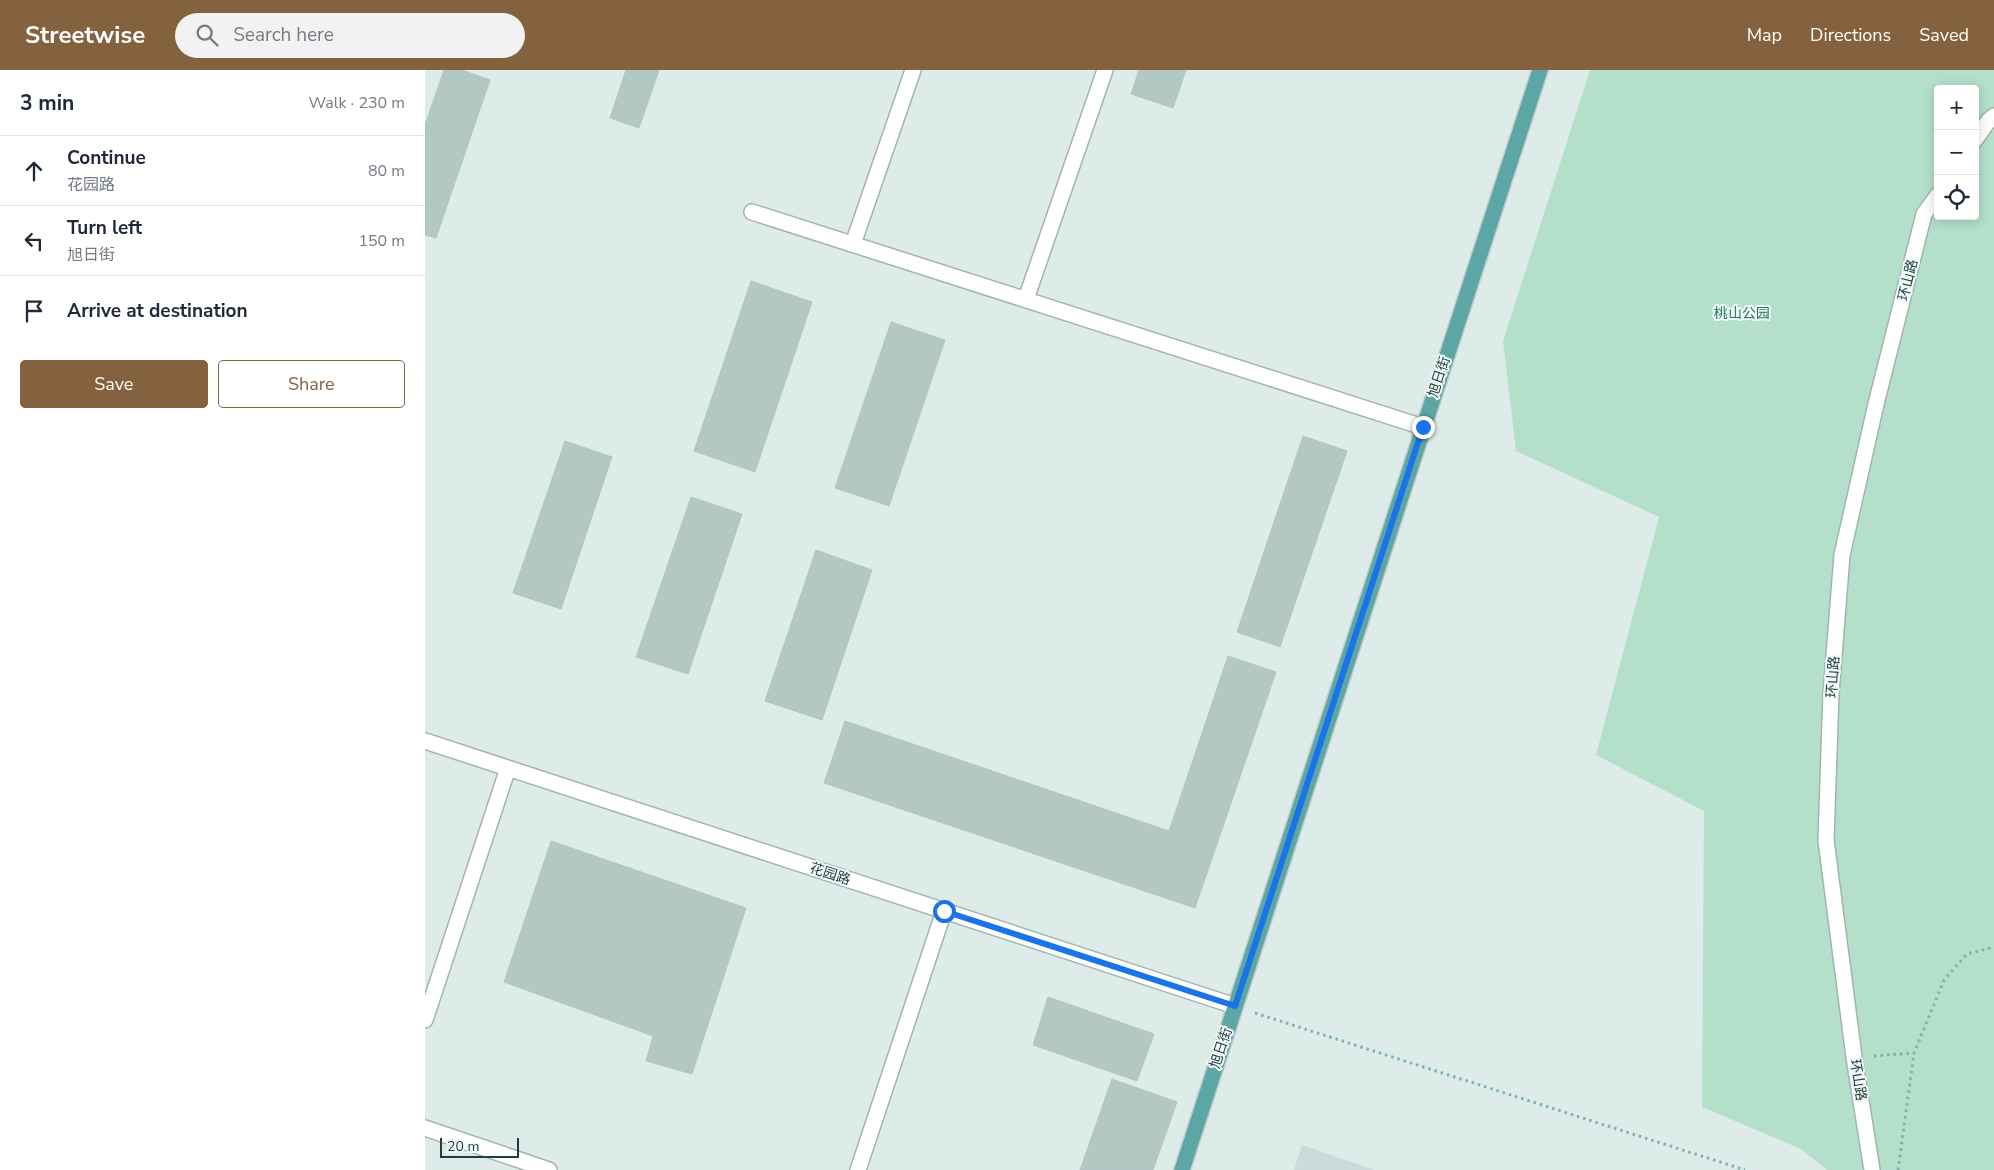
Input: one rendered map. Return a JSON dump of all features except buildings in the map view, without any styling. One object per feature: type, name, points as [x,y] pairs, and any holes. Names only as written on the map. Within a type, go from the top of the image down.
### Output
[{"type":"main road","name":"旭日街","points":[[1181,1170],[1540,70]]},
{"type":"street","points":[[853,244],[913,70]]},
{"type":"street","points":[[1026,299],[1105,70]]},
{"type":"street","points":[[1979,134],[1994,116]]},
{"type":"street","name":"环山路","points":[[1872,1170],[1854,1057],[1826,840],[1831,693],[1842,555],[1876,404],[1924,214],[1934,200]]},
{"type":"street","points":[[752,212],[1423,427]]},
{"type":"street","name":"花园路","points":[[425,741],[1235,1006]]},
{"type":"street","points":[[425,1020],[508,768]]},
{"type":"street","points":[[858,1170],[944,911]]},
{"type":"street","points":[[425,1128],[549,1170]]},
{"type":"path","points":[[1898,1170],[1914,1053],[1944,980],[1967,954],[1994,947]]},
{"type":"path","points":[[1235,1006],[1745,1170]]},
{"type":"path","points":[[1854,1057],[1914,1053]]},
{"type":"shaded area","points":[[1302,1145],[1375,1170],[1294,1170]]},
{"type":"green space","name":"桃山公园","points":[[1590,70],[1994,70],[1994,1170],[1827,1170],[1801,1149],[1702,1107],[1704,811],[1596,755],[1659,517],[1516,451],[1503,341]]},
{"type":"route","points":[[944,911],[1235,1006],[1423,427]]}]
